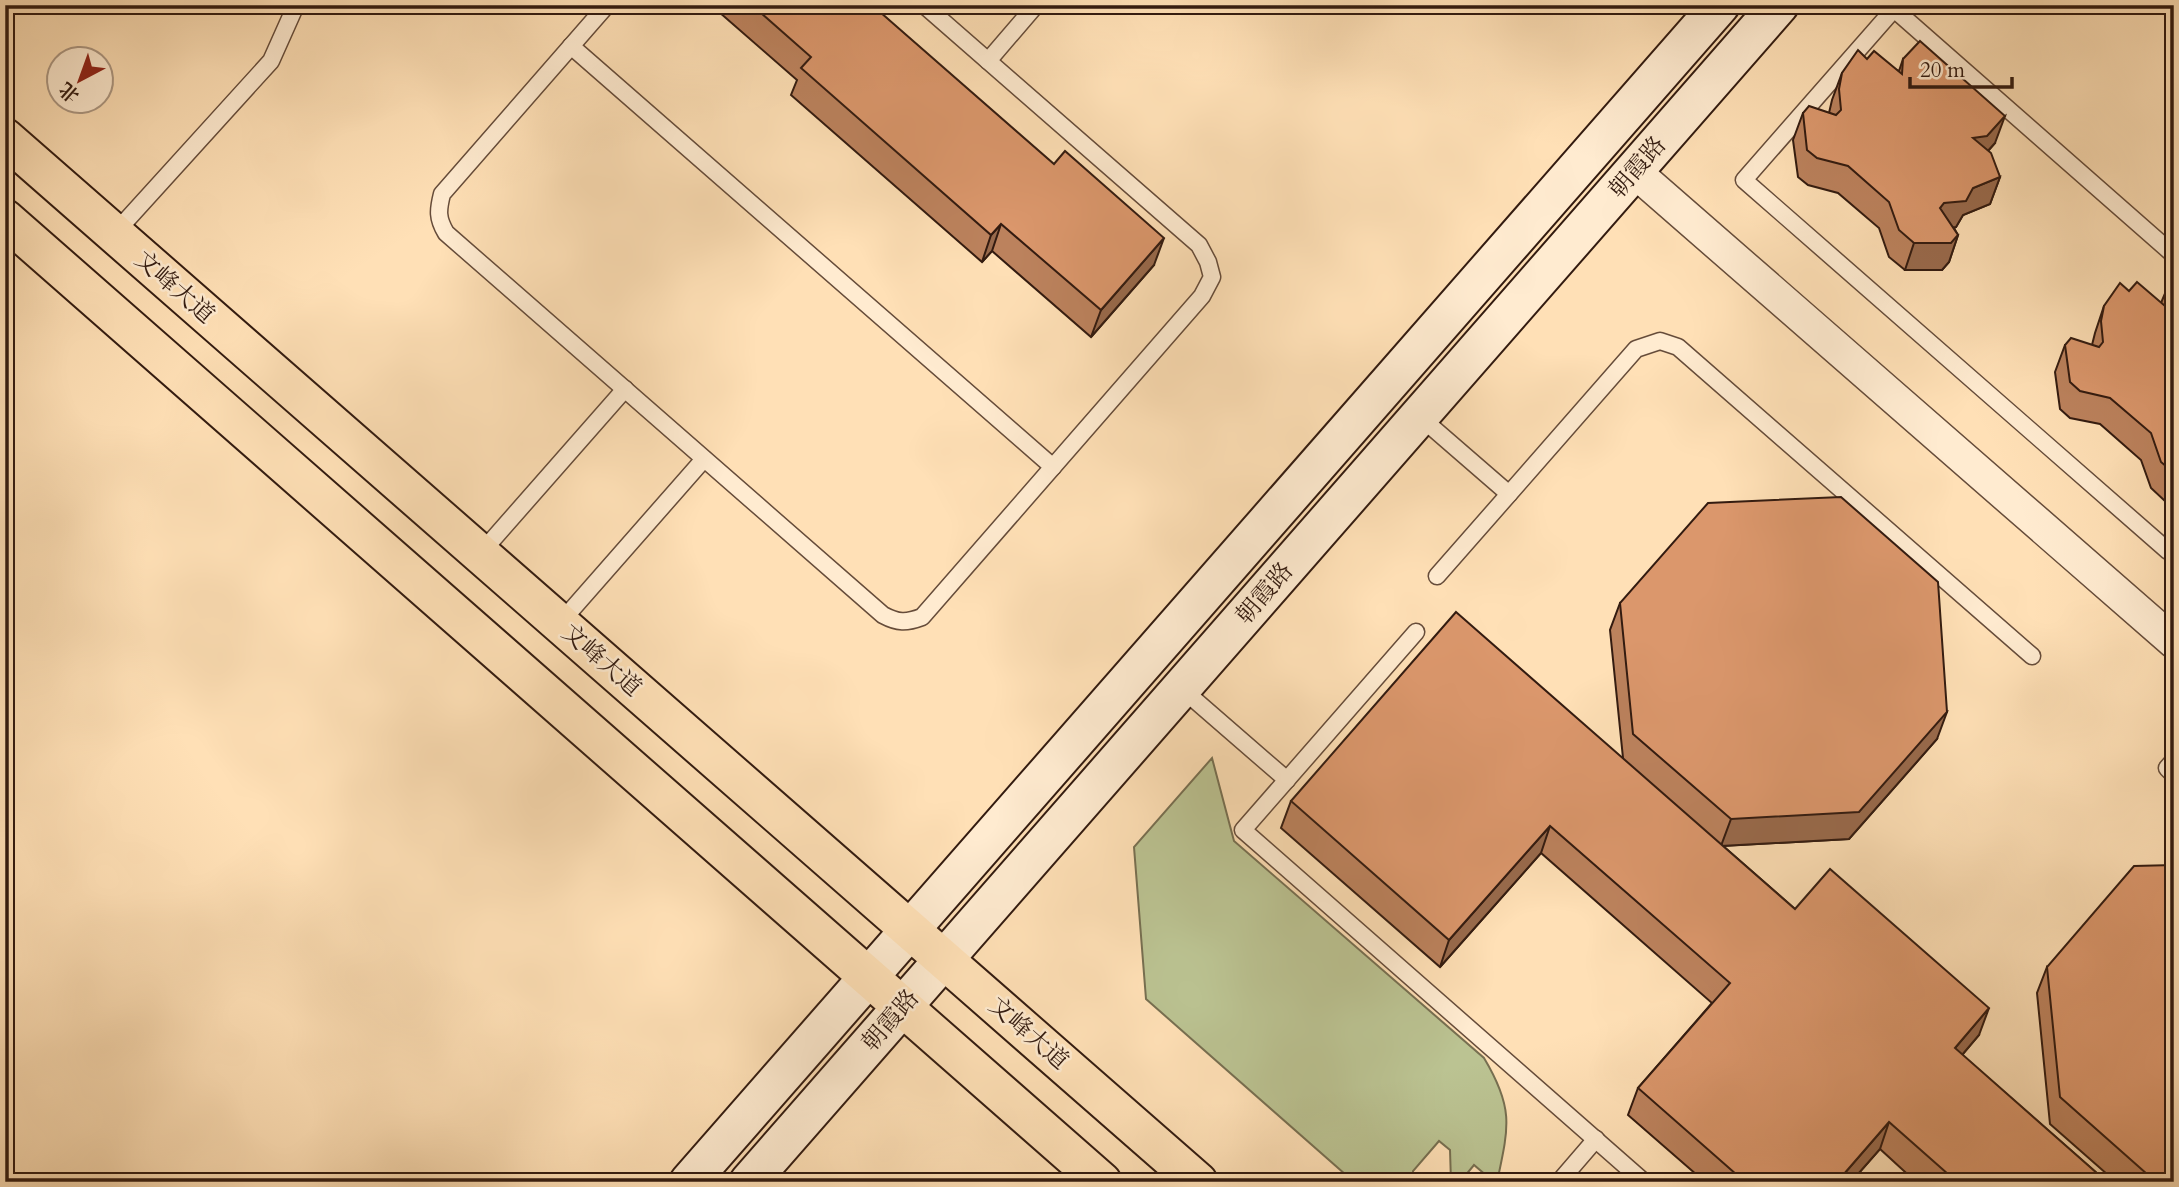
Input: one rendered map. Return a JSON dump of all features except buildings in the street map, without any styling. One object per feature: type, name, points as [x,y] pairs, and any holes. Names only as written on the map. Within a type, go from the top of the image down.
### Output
[{"type":"main road","name":"文峰大道","points":[[5,138],[1198,1182]]},
{"type":"main road","points":[[5,219],[1102,1182]]},
{"type":"street","name":"朝霞路","points":[[689,1182],[1720,5]]},
{"type":"street","name":"朝霞路","points":[[749,1182],[1779,5]]},
{"type":"street","points":[[1634,171],[2174,642]]},
{"type":"lane","points":[[114,234],[271,61],[296,5]]},
{"type":"lane","points":[[607,5],[442,194],[438,211],[439,222],[446,233],[883,615],[907,623],[922,617],[1202,296],[1212,277],[1199,245],[925,5]]},
{"type":"lane","points":[[988,61],[1036,5]]},
{"type":"lane","points":[[2174,254],[1895,7],[1744,180],[2168,551],[2174,551]]},
{"type":"lane","points":[[571,46],[1053,467]]},
{"type":"lane","points":[[1437,576],[1636,349],[1660,341],[1678,347],[2032,656]]},
{"type":"lane","points":[[480,554],[625,389]]},
{"type":"lane","points":[[1419,416],[1509,494]]},
{"type":"lane","points":[[560,624],[704,459]]},
{"type":"lane","points":[[1416,632],[1243,830],[1644,1182]]},
{"type":"lane","points":[[1181,688],[1287,780]]},
{"type":"lane","points":[[2174,760],[2167,768],[2174,775]]},
{"type":"lane","points":[[1559,1182],[1596,1139]]},
{"type":"green space","points":[[1212,758],[1234,841],[1484,1058],[1500,1091],[1506,1118],[1497,1182],[1474,1165],[1460,1182],[1451,1182],[1450,1150],[1439,1141],[1413,1171],[1413,1182],[1354,1182],[1146,999],[1134,847]]}]
